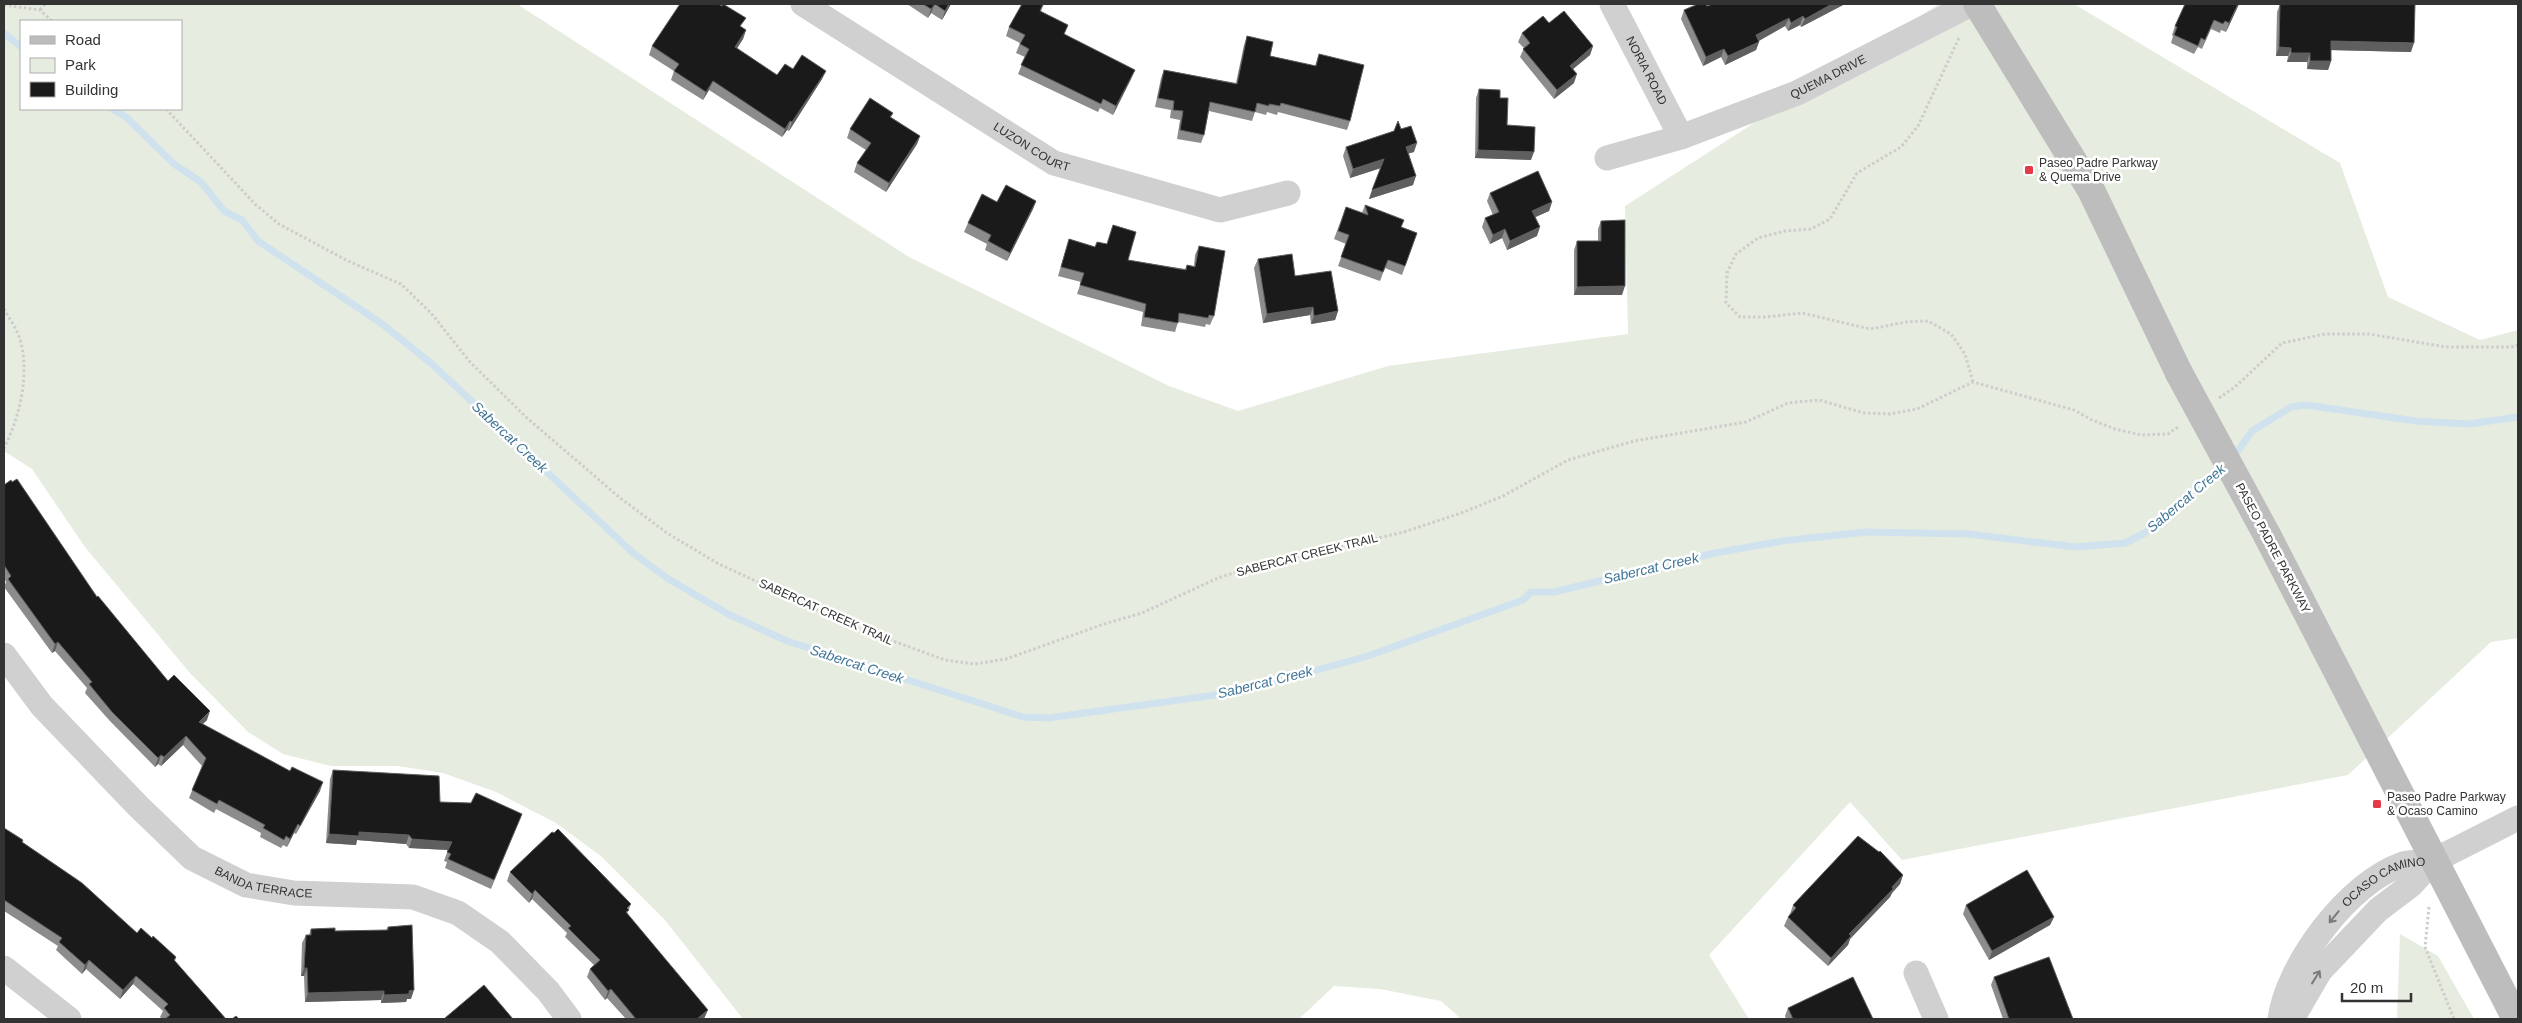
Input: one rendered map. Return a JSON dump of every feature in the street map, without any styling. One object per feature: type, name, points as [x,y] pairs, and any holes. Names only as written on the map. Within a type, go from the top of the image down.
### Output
[{"type":"main road","name":"PASEO PADRE PARKWAY","points":[[1977,4],[2091,190],[2179,373],[2267,535],[2516,1019]]},
{"type":"street","name":"LUZON COURT","points":[[803,4],[1054,163],[1220,210],[1288,194]]},
{"type":"street","name":"NORIA ROAD","points":[[1612,4],[1681,137]]},
{"type":"street","name":"QUEMA DRIVE","points":[[1607,158],[1681,137],[1797,93],[1971,4]]},
{"type":"street","name":"BANDA TERRACE","points":[[4,656],[42,706],[138,806],[192,858],[246,885],[294,893],[413,897],[458,913],[500,942],[548,991],[569,1019]]},
{"type":"street","points":[[2434,861],[2518,818]]},
{"type":"street","name":"OCASO CAMINO","points":[[2280,1019],[2282,1000],[2294,972],[2313,943],[2341,909],[2375,879],[2403,864],[2434,861]]},
{"type":"street","name":"OCASO CAMINO","points":[[2292,1019],[2320,971],[2378,910],[2411,884],[2434,861]]},
{"type":"street","points":[[4,968],[69,1019]]},
{"type":"street","points":[[1916,973],[1936,1019]]},
{"type":"path","points":[[40,10],[44,4]]},
{"type":"path","points":[[4,5],[40,10],[51,20]]},
{"type":"path","points":[[1959,37],[1918,126],[1901,148],[1858,173],[1830,219],[1810,229],[1758,238],[1736,254],[1727,273],[1726,303],[1740,317],[1766,317],[1802,313],[1870,329],[1906,322],[1928,321],[1951,334],[1965,354],[1973,382],[2074,410],[2092,420],[2115,429],[2141,435],[2168,434],[2183,423]]},
{"type":"path","name":"SABERCAT CREEK TRAIL","points":[[167,110],[256,205],[279,224],[348,260],[401,284],[431,313],[470,362],[527,418],[619,497],[667,532],[717,563],[849,625],[945,660],[975,664],[1006,659],[1104,624],[1142,613],[1218,578],[1250,568],[1404,532],[1464,512],[1503,496],[1568,460],[1634,441],[1746,422],[1788,403],[1819,400],[1864,414],[1890,414],[1917,409],[1973,382]]},
{"type":"path","points":[[4,308],[20,339],[24,376],[14,427],[4,448]]},
{"type":"path","points":[[2212,402],[2235,387],[2282,343],[2326,334],[2369,334],[2446,347],[2511,347],[2518,345]]},
{"type":"path","points":[[2430,899],[2425,947],[2454,1019]]},
{"type":"green space","points":[[4,4],[517,4],[909,257],[1169,386],[1238,411],[1388,366],[1628,334],[1625,206],[1939,4],[2074,4],[2340,163],[2388,297],[2480,340],[2518,330],[2518,638],[2491,642],[2348,775],[1902,860],[1850,802],[1709,955],[1749,1019],[1461,1019],[1441,1001],[1380,989],[1334,986],[1299,1019],[743,1019],[665,920],[602,857],[556,823],[496,792],[443,773],[398,766],[331,766],[283,754],[248,732],[190,673],[85,547],[32,469],[4,451]]},
{"type":"green space","points":[[2400,934],[2438,956],[2474,1019],[2397,1019]]},
{"type":"building","points":[[680,4],[718,4],[722,6],[723,4],[746,18],[740,26],[746,30],[735,47],[777,75],[785,64],[793,69],[802,55],[826,71],[792,122],[790,121],[785,129],[713,81],[706,92],[674,71],[679,64],[652,46]]},
{"type":"building","points":[[923,4],[935,4],[931,9]]},
{"type":"building","points":[[935,4],[949,4],[945,11]]},
{"type":"building","points":[[1022,4],[1043,4],[1040,11],[1068,25],[1064,34],[1135,70],[1116,106],[1103,99],[1101,104],[1021,65],[1029,49],[1020,44],[1025,35],[1009,27]]},
{"type":"building","points":[[1698,4],[1706,4],[1707,6],[1713,4],[1832,4],[1805,19],[1803,16],[1791,23],[1789,18],[1756,35],[1759,42],[1728,56],[1724,49],[1706,57],[1684,10]]},
{"type":"building","points":[[2185,4],[2238,4],[2229,23],[2225,21],[2223,24],[2214,20],[2205,40],[2201,38],[2198,46],[2174,35],[2177,27],[2175,26]]},
{"type":"building","points":[[2280,4],[2415,4],[2414,43],[2331,41],[2331,61],[2310,61],[2310,53],[2291,53],[2291,48],[2279,47]]},
{"type":"building","points":[[1564,11],[1593,46],[1570,66],[1577,74],[1557,90],[1523,49],[1530,43],[1522,33],[1543,16],[1549,23]]},
{"type":"building","points":[[1247,36],[1273,42],[1270,56],[1316,66],[1319,54],[1364,65],[1350,121],[1281,103],[1280,106],[1269,104],[1269,106],[1257,103],[1255,112],[1210,102],[1204,135],[1180,130],[1183,111],[1173,110],[1174,101],[1158,98],[1164,70],[1237,84]]},
{"type":"building","points":[[1479,89],[1500,90],[1500,98],[1508,98],[1507,125],[1535,127],[1534,152],[1478,150]]},
{"type":"building","points":[[870,98],[893,113],[890,117],[920,136],[889,183],[857,163],[871,143],[850,129]]},
{"type":"building","points":[[1398,121],[1401,129],[1411,126],[1417,143],[1406,147],[1416,176],[1372,190],[1384,159],[1353,169],[1346,147],[1394,131]]},
{"type":"building","points":[[1538,171],[1552,202],[1532,211],[1540,227],[1510,241],[1505,229],[1493,235],[1485,218],[1499,212],[1490,193]]},
{"type":"building","points":[[1006,185],[1036,201],[1010,253],[988,241],[991,235],[968,223],[982,194],[997,202]]},
{"type":"building","points":[[1365,205],[1404,220],[1401,227],[1417,233],[1405,266],[1388,260],[1383,272],[1341,257],[1349,235],[1338,231],[1346,207],[1368,215]]},
{"type":"building","points":[[1625,220],[1625,286],[1577,287],[1577,241],[1601,241],[1601,221]]},
{"type":"building","points":[[1113,225],[1136,232],[1128,260],[1186,270],[1187,265],[1195,267],[1199,246],[1225,251],[1214,316],[1209,315],[1208,318],[1179,313],[1178,323],[1144,317],[1146,304],[1080,285],[1084,273],[1061,267],[1069,239],[1095,247],[1097,242],[1107,244]]},
{"type":"building","points":[[1292,254],[1295,276],[1331,271],[1338,311],[1314,316],[1313,307],[1267,314],[1258,259]]},
{"type":"building","points":[[17,479],[97,597],[168,681],[174,675],[210,711],[199,722],[290,771],[292,767],[323,782],[300,826],[298,824],[290,839],[286,836],[284,840],[263,828],[265,825],[219,800],[217,804],[192,790],[206,758],[186,736],[164,757],[161,755],[158,758],[112,712],[89,684],[92,682],[58,642],[55,644],[8,579],[11,576],[4,565],[4,485],[11,480],[12,482]]},
{"type":"building","points":[[333,770],[439,776],[440,802],[471,803],[476,793],[522,814],[494,880],[448,859],[451,854],[447,852],[452,842],[412,839],[409,835],[359,832],[359,836],[329,834]]},
{"type":"building","points":[[4,828],[82,883],[137,933],[141,928],[152,938],[153,936],[176,957],[174,960],[226,1019],[165,1019],[170,1015],[164,1008],[168,1004],[136,976],[123,990],[89,960],[85,965],[59,942],[62,938],[4,900]]},
{"type":"building","points":[[558,829],[631,904],[626,912],[708,1010],[697,1019],[636,1019],[611,989],[608,991],[590,969],[600,960],[568,928],[571,926],[535,890],[532,894],[510,872],[552,832],[554,833]]},
{"type":"building","points":[[1858,836],[1880,851],[1903,875],[1892,887],[1893,889],[1849,934],[1851,936],[1831,958],[1788,917],[1796,908],[1793,905]]},
{"type":"building","points":[[2027,870],[2054,917],[1992,951],[1966,905]]},
{"type":"building","points":[[412,925],[414,990],[409,991],[409,994],[384,995],[384,991],[308,993],[307,968],[304,968],[306,935],[311,935],[311,929],[335,928],[335,931],[388,930],[388,927]]},
{"type":"building","points":[[2049,957],[2073,1019],[2009,1019],[1994,977]]},
{"type":"building","points":[[1853,977],[1873,1019],[1793,1019],[1788,1008]]},
{"type":"building","points":[[484,985],[513,1019],[445,1019],[445,1018]]},
{"type":"waterway","name":"Sabercat Creek","points":[[4,33],[20,46]]},
{"type":"waterway","name":"Sabercat Creek","points":[[114,110],[126,117],[174,164],[201,182],[224,211],[242,220],[258,241],[381,323],[432,364],[633,553],[667,578],[728,614],[787,641],[1023,717],[1048,718],[1237,692],[1368,656],[1523,600],[1531,592],[1554,592],[1715,553],[1782,541],[1867,532],[1968,534],[2076,547],[2125,543],[2145,533],[2223,466]]},
{"type":"waterway","name":"Sabercat Creek","points":[[2232,459],[2252,431],[2291,407],[2306,405],[2416,421],[2468,424],[2518,417]]},
{"type":"place","name":"Paseo Padre Parkway & Quema Drive","points":[[2029,170]]},
{"type":"place","name":"Paseo Padre Parkway & Ocaso Camino","points":[[2377,804]]}]
